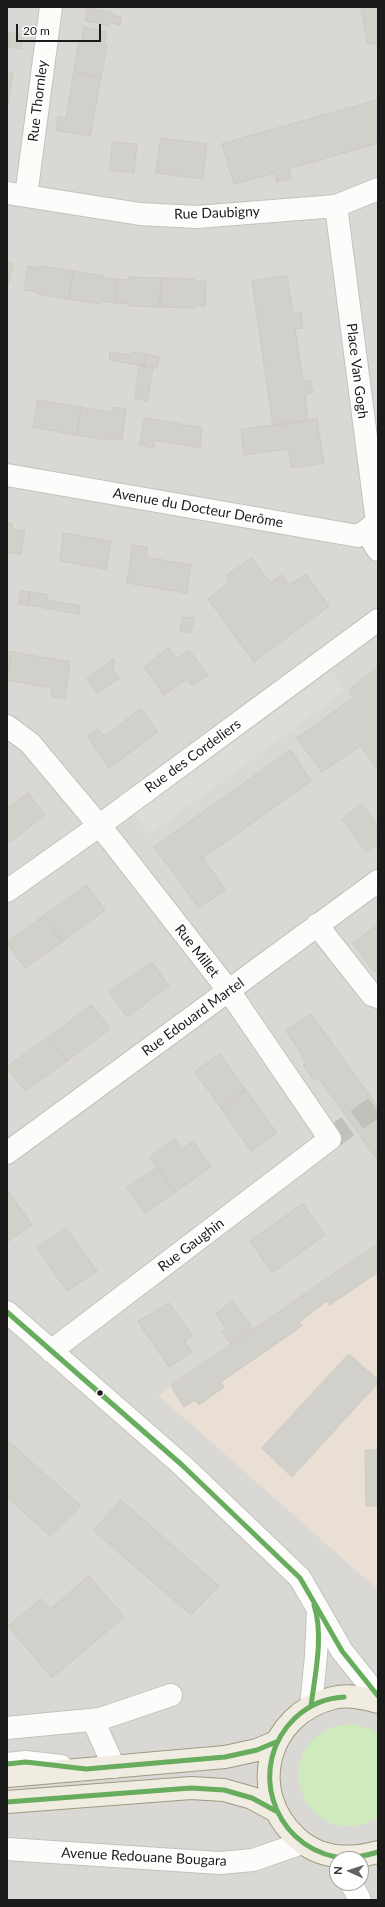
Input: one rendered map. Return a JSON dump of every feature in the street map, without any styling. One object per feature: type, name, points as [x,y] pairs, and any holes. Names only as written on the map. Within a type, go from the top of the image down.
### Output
[{"type":"main road","points":[[329,1856],[318,1852],[302,1843],[287,1829],[276,1811],[270,1794],[270,1758],[276,1742],[285,1728],[297,1715],[311,1706],[334,1697],[360,1697],[378,1702]]},
{"type":"main road","points":[[7,1776],[225,1757],[257,1750],[276,1742]]},
{"type":"main road","points":[[7,1802],[190,1788],[224,1790],[252,1798],[276,1811]]},
{"type":"street","name":"Rue Thornley","points":[[16,194],[50,7]]},
{"type":"street","name":"Rue Daubigny","points":[[16,194],[140,214],[197,217],[336,206],[378,189]]},
{"type":"street","name":"Place Van Gogh","points":[[336,206],[377,522],[366,531]]},
{"type":"street","name":"Avenue du Docteur Derôme","points":[[7,475],[358,536],[366,531]]},
{"type":"street","points":[[366,531],[378,550]]},
{"type":"street","name":"Rue des Cordeliers","points":[[7,891],[100,825],[378,620]]},
{"type":"street","name":"Rue Millet","points":[[7,726],[30,743],[100,825],[228,991],[330,1139]]},
{"type":"street","name":"Rue Edouard Martel","points":[[7,1153],[378,881]]},
{"type":"street","points":[[317,925],[372,995],[378,997]]},
{"type":"street","name":"Rue Gaughin","points":[[51,1351],[330,1139]]},
{"type":"street","points":[[7,1312],[182,1466],[300,1578],[342,1652],[378,1696]]},
{"type":"street","points":[[311,1706],[316,1656],[318,1612]]},
{"type":"street","points":[[7,1728],[93,1720],[171,1695]]},
{"type":"street","points":[[93,1720],[114,1767]]},
{"type":"street","points":[[7,1764],[26,1762],[86,1769]]},
{"type":"street","name":"Avenue Redouane Bougara","points":[[7,1849],[220,1863],[253,1860],[302,1843]]},
{"type":"street","points":[[355,1891],[360,1900]]},
{"type":"shaded area","points":[[7,7],[378,7],[378,1900],[7,1900]]},
{"type":"shaded area","points":[[332,671],[344,691],[150,835],[134,814]]},
{"type":"shaded area","points":[[378,1244],[378,1590],[158,1395]]},
{"type":"green space","points":[[352,1724],[371,1729],[378,1735],[378,1817],[354,1826],[333,1824],[316,1814],[305,1798],[299,1780],[301,1760],[311,1742],[331,1728]]},
{"type":"building","points":[[361,7],[378,7],[378,43],[368,44]]},
{"type":"building","points":[[87,8],[113,13],[112,15],[121,17],[120,25],[111,23],[110,26],[86,21]]},
{"type":"building","points":[[84,27],[107,32],[104,44],[107,45],[101,77],[74,72],[79,40],[82,40]]},
{"type":"building","points":[[7,32],[10,33],[8,47],[7,47]]},
{"type":"building","points":[[10,33],[24,35],[21,49],[8,47]]},
{"type":"building","points":[[7,72],[13,73],[7,112]]},
{"type":"building","points":[[74,72],[101,77],[90,136],[56,130],[58,117],[66,118]]},
{"type":"building","points":[[378,100],[378,143],[289,169],[291,179],[277,182],[275,173],[234,184],[222,144]]},
{"type":"building","points":[[161,138],[207,144],[203,179],[156,173]]},
{"type":"building","points":[[113,142],[137,144],[134,173],[110,170]]},
{"type":"building","points":[[7,262],[13,263],[8,286],[7,286]]},
{"type":"building","points":[[29,266],[41,268],[41,266],[73,271],[69,299],[37,294],[38,292],[24,290]]},
{"type":"building","points":[[73,271],[104,276],[103,278],[117,279],[115,303],[101,301],[101,304],[69,299]]},
{"type":"building","points":[[287,276],[293,314],[301,313],[303,328],[295,329],[303,381],[310,380],[313,393],[305,394],[308,421],[273,426],[252,281]]},
{"type":"building","points":[[129,277],[161,278],[160,307],[129,306],[129,304],[115,303],[117,279],[129,280]]},
{"type":"building","points":[[161,278],[206,281],[205,306],[194,306],[194,308],[160,307]]},
{"type":"building","points":[[110,352],[131,355],[131,352],[146,354],[144,366],[110,360]]},
{"type":"building","points":[[146,354],[159,357],[158,368],[144,366]]},
{"type":"building","points":[[140,365],[153,367],[147,401],[135,398]]},
{"type":"building","points":[[38,400],[81,407],[77,435],[33,427]]},
{"type":"building","points":[[81,407],[113,413],[113,407],[126,409],[122,440],[108,438],[108,440],[77,435]]},
{"type":"building","points":[[145,418],[202,428],[200,448],[155,440],[153,448],[140,445]]},
{"type":"building","points":[[317,419],[324,463],[291,468],[288,449],[244,455],[241,430]]},
{"type":"building","points":[[7,523],[13,524],[12,529],[25,531],[21,554],[7,552]]},
{"type":"building","points":[[64,533],[111,541],[106,569],[60,561]]},
{"type":"building","points":[[133,545],[148,547],[146,557],[191,565],[187,593],[127,583]]},
{"type":"building","points":[[252,558],[270,583],[282,575],[289,585],[306,574],[329,606],[254,662],[208,599],[230,582],[226,576]]},
{"type":"building","points":[[21,591],[30,592],[28,605],[19,604]]},
{"type":"building","points":[[30,592],[47,594],[47,600],[80,606],[79,614],[28,605]]},
{"type":"building","points":[[183,617],[194,618],[191,633],[180,631]]},
{"type":"building","points":[[169,648],[177,659],[189,650],[208,675],[193,686],[187,679],[164,695],[144,667]]},
{"type":"building","points":[[7,651],[12,652],[7,680]]},
{"type":"building","points":[[12,652],[70,662],[65,698],[51,697],[52,688],[7,680]]},
{"type":"building","points":[[114,659],[113,670],[119,678],[97,694],[87,679]]},
{"type":"building","points":[[378,667],[378,770],[360,746],[322,772],[297,738],[353,698],[349,690]]},
{"type":"building","points":[[141,709],[158,732],[109,768],[87,736],[98,729],[104,736]]},
{"type":"building","points":[[291,750],[311,781],[203,858],[225,890],[199,908],[154,847]]},
{"type":"building","points":[[28,793],[45,815],[10,842],[7,837],[7,809]]},
{"type":"building","points":[[362,804],[378,826],[378,843],[366,852],[342,819]]},
{"type":"building","points":[[87,885],[105,910],[62,942],[44,916]]},
{"type":"building","points":[[44,916],[62,942],[25,968],[7,942]]},
{"type":"building","points":[[378,925],[378,969],[374,972],[353,943]]},
{"type":"building","points":[[152,962],[169,986],[127,1017],[109,992]]},
{"type":"building","points":[[92,1005],[110,1029],[67,1061],[49,1037]]},
{"type":"building","points":[[311,1014],[378,1107],[378,1161],[318,1077],[314,1080],[303,1065],[307,1063],[286,1031]]},
{"type":"building","points":[[49,1037],[67,1061],[25,1091],[7,1067]]},
{"type":"building","points":[[220,1054],[246,1090],[221,1108],[195,1072]]},
{"type":"building","points":[[246,1090],[277,1133],[251,1151],[221,1108]]},
{"type":"building","points":[[175,1139],[182,1149],[193,1141],[211,1167],[175,1192],[150,1157]]},
{"type":"building","points":[[158,1167],[175,1192],[145,1213],[127,1188]]},
{"type":"building","points":[[7,1189],[32,1225],[7,1242]]},
{"type":"building","points":[[303,1204],[325,1235],[272,1273],[250,1241]]},
{"type":"building","points":[[66,1228],[97,1271],[67,1291],[37,1248]]},
{"type":"building","points":[[378,1244],[378,1272],[330,1305],[327,1301],[299,1322],[302,1326],[221,1382],[224,1387],[199,1405],[195,1400],[184,1407],[171,1386]]},
{"type":"building","points":[[233,1301],[253,1329],[231,1344],[222,1332],[226,1329],[216,1314]]},
{"type":"building","points":[[169,1303],[193,1336],[184,1341],[192,1352],[169,1367],[138,1322]]},
{"type":"building","points":[[349,1354],[378,1380],[378,1383],[292,1477],[262,1448]]},
{"type":"building","points":[[7,1440],[81,1506],[50,1536],[7,1497]]},
{"type":"building","points":[[378,1450],[378,1506],[366,1506],[365,1451]]},
{"type":"building","points":[[121,1500],[219,1586],[191,1615],[94,1531]]},
{"type":"building","points":[[89,1576],[124,1617],[52,1678],[8,1626],[41,1599],[50,1609]]},
{"type":"tunnel","points":[[330,1139],[378,1105]]},
{"type":"transit line","points":[[7,1312],[182,1465],[300,1578],[342,1651],[378,1696]]},
{"type":"transit line","points":[[311,1706],[318,1655],[318,1629],[314,1605]]},
{"type":"transit line","points":[[344,1697],[330,1699],[306,1709],[295,1718],[280,1737],[272,1757],[270,1779],[273,1800],[282,1819],[295,1836],[314,1849],[336,1857],[347,1858],[378,1852]]},
{"type":"transit line","points":[[7,1764],[26,1762],[86,1769],[225,1757],[257,1750],[276,1742]]},
{"type":"transit line","points":[[7,1802],[191,1788],[224,1790],[252,1798],[276,1811]]}]
